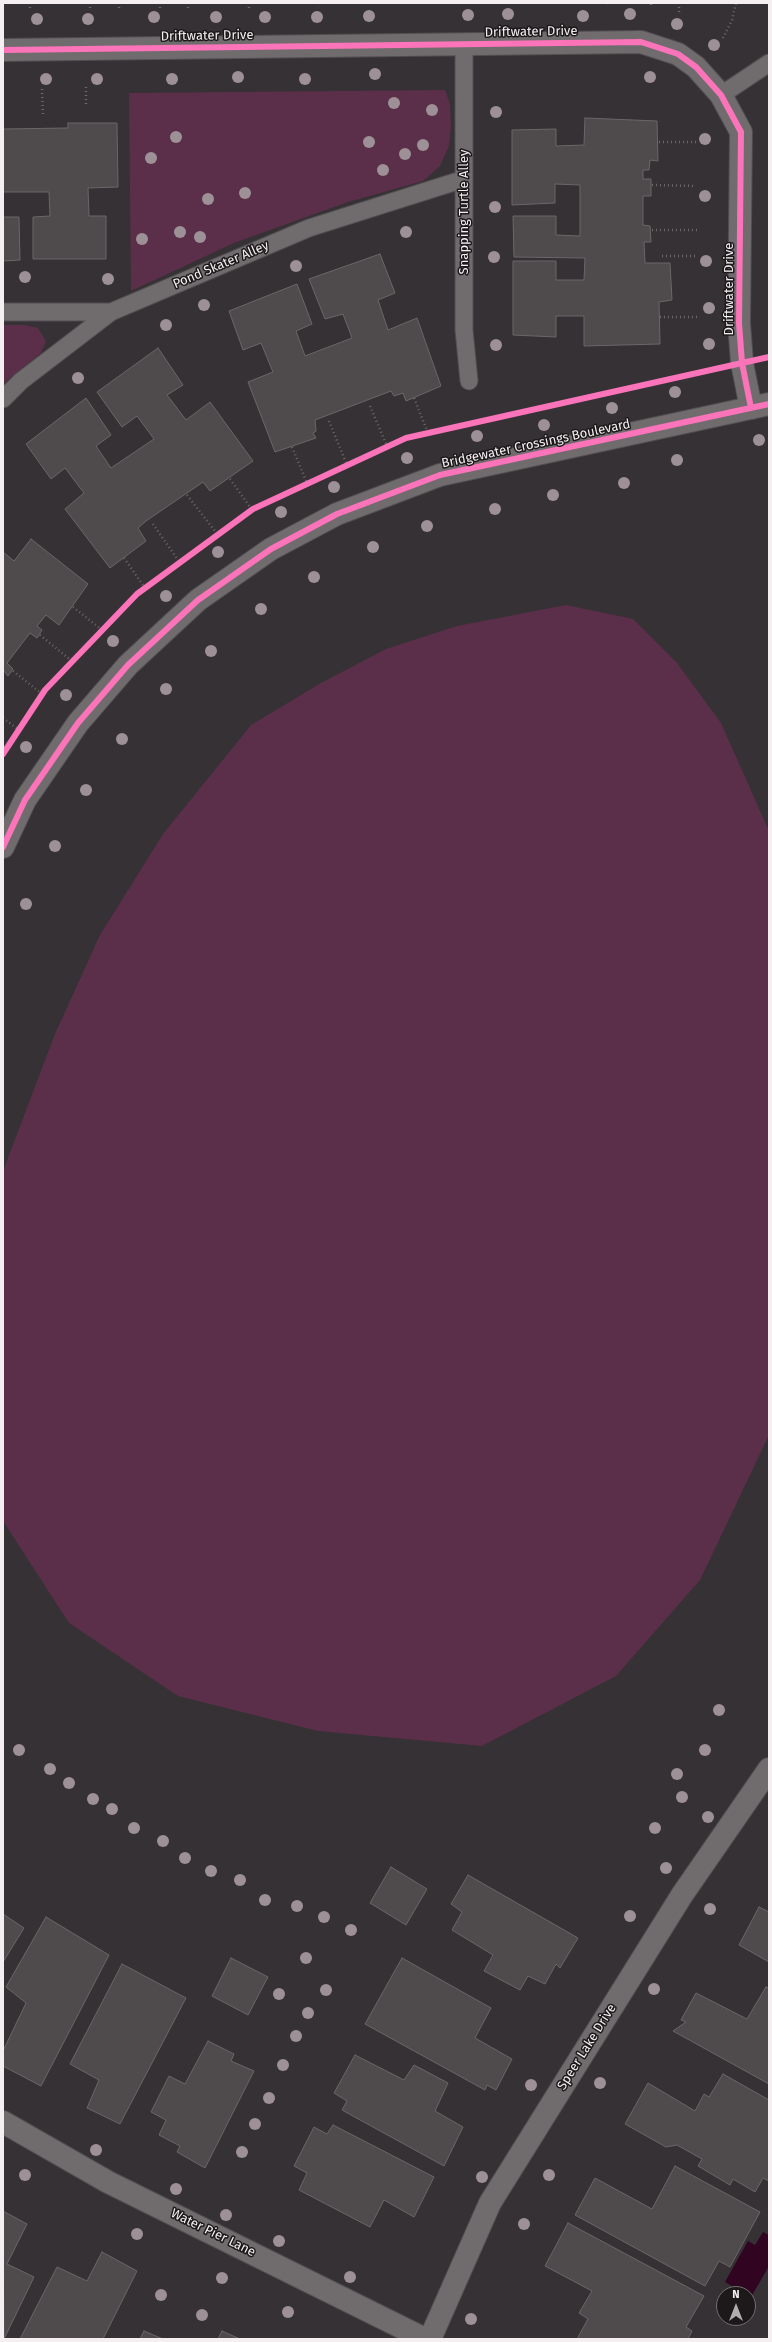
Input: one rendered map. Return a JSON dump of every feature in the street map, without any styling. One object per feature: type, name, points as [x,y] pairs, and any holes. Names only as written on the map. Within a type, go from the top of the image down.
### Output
[{"type":"street","name":"Driftwater Drive","points":[[3,50],[641,42],[678,54],[696,67],[721,95],[741,132],[739,323],[742,363],[760,406]]},
{"type":"street","name":"Bridgewater Crossings Boulevard","points":[[3,847],[25,800],[74,729],[128,665],[198,600],[271,549],[337,514],[440,476],[760,406]]},
{"type":"street","name":"Speer Lake Drive","points":[[430,2339],[490,2203],[682,1895],[769,1769]]},
{"type":"street","name":"Water Pier Lane","points":[[3,2122],[108,2182],[425,2339]]},
{"type":"lane","name":"Snapping Turtle Alley","points":[[464,44],[464,330],[470,381]]},
{"type":"lane","points":[[721,95],[769,63]]},
{"type":"lane","name":"Pond Skater Alley","points":[[3,399],[21,381],[112,312],[309,228],[464,179]]},
{"type":"lane","points":[[3,312],[112,312]]},
{"type":"path","points":[[30,3],[30,10]]},
{"type":"path","points":[[90,3],[90,10]]},
{"type":"path","points":[[119,3],[119,9]]},
{"type":"path","points":[[160,3],[160,9]]},
{"type":"path","points":[[188,3],[188,8]]},
{"type":"path","points":[[249,3],[249,8]]},
{"type":"path","points":[[318,3],[319,7]]},
{"type":"path","points":[[679,3],[679,14]]},
{"type":"path","points":[[723,38],[732,20],[736,3]]},
{"type":"path","points":[[86,88],[86,107]]},
{"type":"path","points":[[42,89],[43,116]]},
{"type":"path","points":[[659,142],[696,142]]},
{"type":"path","points":[[652,185],[696,186]]},
{"type":"path","points":[[652,230],[697,230]]},
{"type":"path","points":[[662,256],[697,256]]},
{"type":"path","points":[[660,318],[697,318]]},
{"type":"path","points":[[414,398],[428,433]]},
{"type":"path","points":[[370,406],[390,445],[380,449]]},
{"type":"path","points":[[329,421],[347,465]]},
{"type":"path","points":[[420,434],[436,431]]},
{"type":"path","points":[[292,447],[307,483]]},
{"type":"path","points":[[340,468],[354,462]]},
{"type":"path","points":[[230,479],[252,510]]},
{"type":"path","points":[[301,486],[314,480]]},
{"type":"path","points":[[187,495],[218,535]]},
{"type":"path","points":[[246,514],[260,505]]},
{"type":"path","points":[[153,524],[180,563]]},
{"type":"path","points":[[212,539],[224,531]]},
{"type":"path","points":[[124,558],[145,588]]},
{"type":"path","points":[[174,567],[186,558]]},
{"type":"path","points":[[137,594],[151,584]]},
{"type":"path","points":[[73,607],[102,630]]},
{"type":"path","points":[[98,636],[108,625]]},
{"type":"path","points":[[40,635],[73,662]]},
{"type":"path","points":[[67,667],[78,656]]},
{"type":"path","points":[[13,671],[44,692],[38,700]]},
{"type":"path","points":[[3,718],[19,730]]},
{"type":"path","points":[[15,736],[22,724]]},
{"type":"shaded area","points":[[445,90],[450,104],[451,126],[449,146],[440,166],[423,181],[348,202],[234,243],[131,291],[129,93]]},
{"type":"shaded area","points":[[3,325],[25,325],[38,328],[46,341],[41,353],[3,384]]},
{"type":"shaded area","points":[[566,605],[633,619],[677,663],[721,723],[769,831],[769,1435],[700,1580],[616,1676],[482,1746],[318,1731],[178,1696],[69,1623],[3,1521],[3,1171],[55,1034],[100,935],[163,834],[251,725],[321,683],[386,649],[457,626]]},
{"type":"shaded area","points":[[763,2232],[769,2235],[769,2266],[756,2288],[756,2286],[732,2286],[725,2282],[748,2241],[755,2245]]},
{"type":"building","points":[[585,118],[657,121],[658,161],[650,160],[649,170],[643,170],[643,179],[651,179],[651,196],[643,196],[643,225],[650,226],[651,242],[644,242],[645,263],[670,263],[672,300],[659,302],[660,344],[584,346],[584,316],[556,316],[556,337],[513,335],[513,261],[556,261],[556,280],[584,280],[585,258],[514,257],[513,216],[556,216],[556,235],[580,236],[580,185],[555,184],[555,203],[512,205],[512,130],[556,129],[556,146],[584,145]]},
{"type":"building","points":[[68,123],[117,123],[118,187],[88,188],[89,216],[106,216],[106,259],[33,259],[33,217],[50,216],[49,192],[3,192],[3,129],[68,128]]},
{"type":"building","points":[[3,217],[19,217],[20,260],[3,261]]},
{"type":"building","points":[[380,254],[395,293],[378,300],[388,330],[417,318],[441,386],[406,401],[403,393],[394,396],[391,391],[315,420],[316,431],[313,433],[316,438],[275,452],[248,382],[273,372],[261,343],[243,350],[229,311],[297,284],[312,324],[296,331],[305,356],[352,338],[343,314],[325,319],[309,279]]},
{"type":"building","points":[[158,348],[183,385],[167,395],[186,420],[210,402],[253,461],[210,491],[203,482],[146,521],[138,528],[146,541],[110,568],[65,509],[84,493],[65,468],[51,479],[26,444],[86,398],[111,435],[96,446],[111,468],[154,439],[137,416],[122,427],[97,392]]},
{"type":"building","points":[[31,539],[88,584],[59,625],[46,615],[37,626],[42,630],[37,638],[30,633],[7,663],[13,669],[8,676],[3,670],[3,552],[14,561]]},
{"type":"building","points":[[391,1867],[427,1889],[406,1925],[370,1903]]},
{"type":"building","points":[[468,1875],[578,1938],[560,1968],[556,1964],[545,1984],[528,1976],[520,1990],[484,1971],[493,1955],[452,1930],[462,1912],[451,1904]]},
{"type":"building","points":[[759,1907],[769,1912],[769,1962],[739,1945]]},
{"type":"building","points":[[3,1914],[24,1928],[3,1962]]},
{"type":"building","points":[[46,1917],[109,1955],[41,2086],[3,2066],[3,2051],[26,2003],[6,1987]]},
{"type":"building","points":[[231,1958],[268,1977],[248,2015],[212,1996]]},
{"type":"building","points":[[402,1958],[491,2008],[475,2038],[512,2059],[496,2090],[487,2085],[485,2090],[365,2024]]},
{"type":"building","points":[[122,1964],[186,1998],[120,2124],[87,2108],[99,2080],[70,2064]]},
{"type":"building","points":[[766,1987],[769,1988],[769,2084],[673,2031],[686,2022],[681,2020],[696,1993],[747,2019]]},
{"type":"building","points":[[208,2041],[234,2054],[231,2061],[254,2071],[205,2168],[177,2152],[180,2146],[159,2135],[166,2120],[151,2112],[169,2076],[185,2084]]},
{"type":"building","points":[[355,2055],[404,2080],[414,2065],[448,2083],[435,2111],[463,2127],[444,2166],[342,2110],[347,2101],[334,2093]]},
{"type":"building","points":[[723,2074],[769,2100],[769,2181],[763,2178],[755,2192],[733,2179],[730,2185],[698,2166],[702,2159],[677,2145],[666,2147],[625,2124],[648,2083],[695,2111],[704,2094],[709,2097]]},
{"type":"building","points":[[333,2125],[434,2177],[414,2217],[384,2200],[370,2227],[299,2190],[307,2173],[294,2166],[314,2127],[327,2134]]},
{"type":"building","points":[[675,2166],[760,2212],[730,2267],[719,2261],[705,2286],[575,2215],[595,2178],[652,2209]]},
{"type":"building","points":[[3,2211],[27,2224],[7,2264],[34,2277],[4,2339]]},
{"type":"building","points":[[568,2223],[704,2296],[686,2327],[692,2331],[688,2339],[577,2339],[588,2319],[579,2313],[592,2291],[545,2266]]},
{"type":"building","points":[[102,2252],[137,2271],[103,2339],[20,2339],[57,2267],[87,2281]]},
{"type":"building","points":[[144,2331],[163,2339],[140,2339]]},
{"type":"building","points":[[222,2331],[240,2339],[218,2339]]},
{"type":"cycle path","points":[[3,50],[641,42],[678,54],[696,67],[721,95],[741,132],[739,323],[742,363],[751,408]]},
{"type":"cycle path","points":[[3,754],[45,690],[137,594],[253,509],[406,438],[769,357]]},
{"type":"cycle path","points":[[3,847],[25,800],[78,723],[128,665],[198,600],[271,549],[337,514],[440,475],[769,404]]}]
